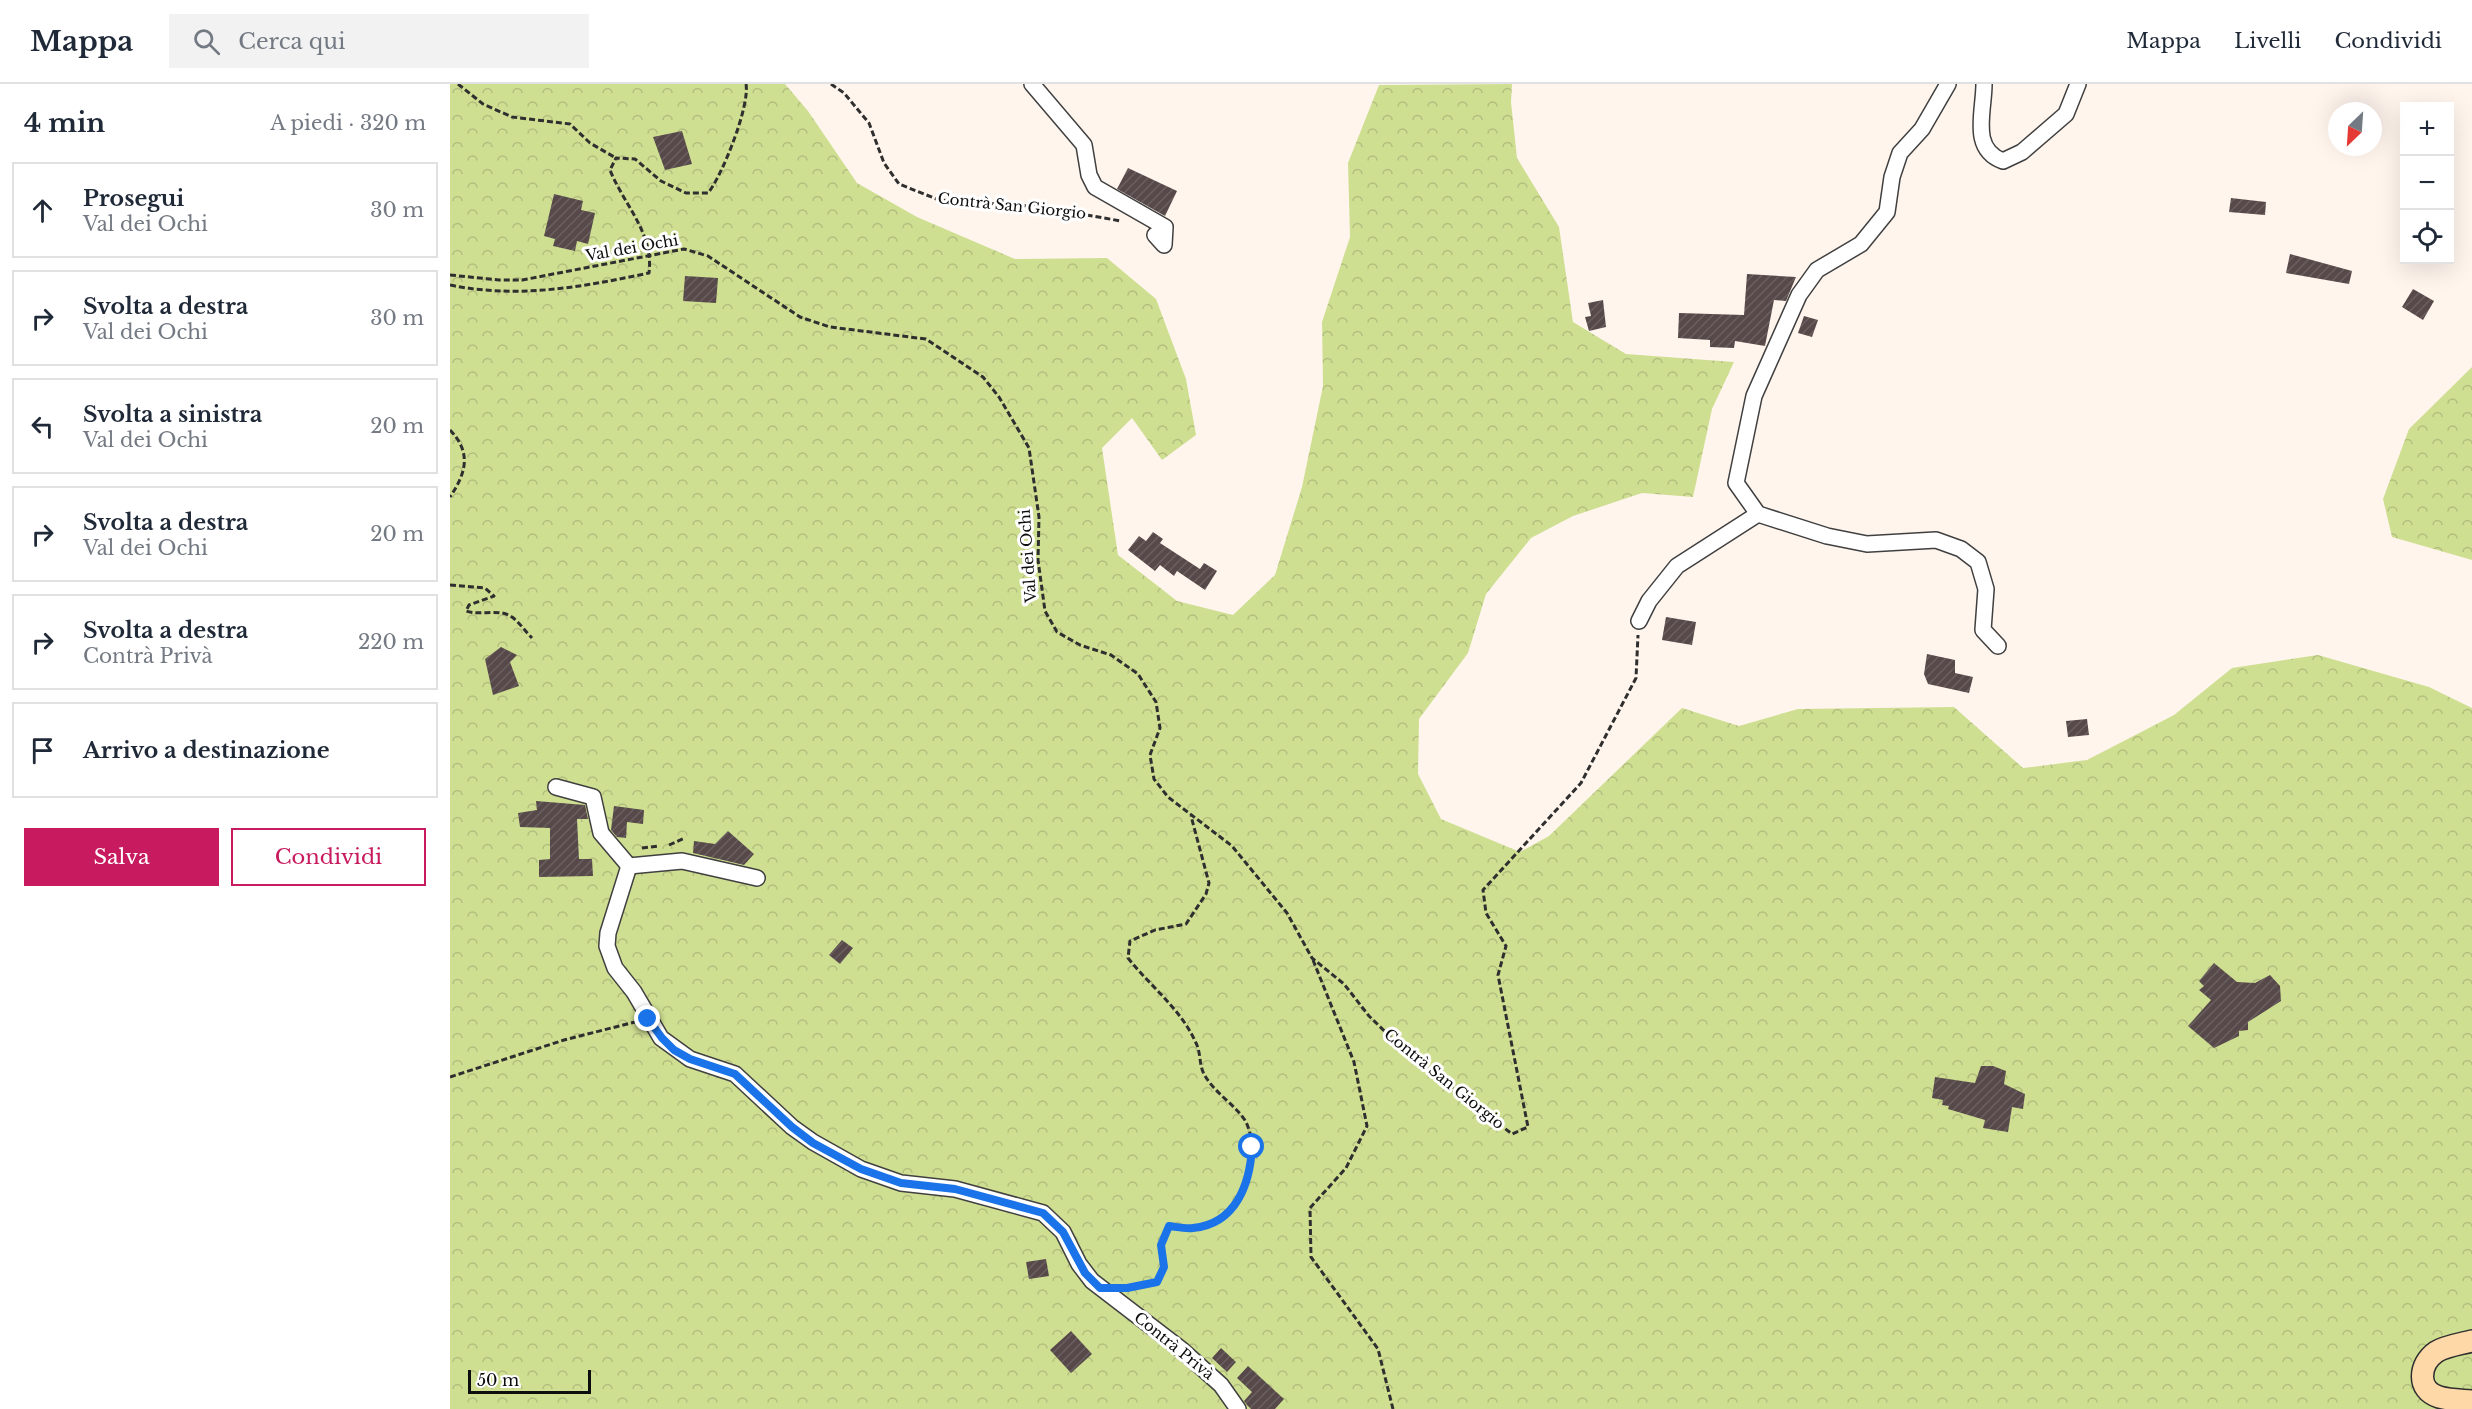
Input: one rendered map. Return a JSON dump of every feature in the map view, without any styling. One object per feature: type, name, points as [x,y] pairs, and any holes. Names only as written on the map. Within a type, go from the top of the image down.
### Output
[{"type":"street","name":"Contrà San Giorgio","points":[[1032,84],[1084,145],[1089,175],[1095,187],[1165,228],[1164,245],[1155,235]]},
{"type":"street","points":[[1948,84],[1922,129],[1900,153],[1892,177],[1887,212],[1861,244],[1817,270],[1799,295],[1754,396],[1736,483],[1758,514],[1827,536],[1867,544],[1936,540],[1962,549],[1978,562],[1986,589],[1983,630],[1998,646]]},
{"type":"street","points":[[1983,84],[1982,144],[1990,156],[2002,161],[2022,152],[2066,114],[2078,84]]},
{"type":"street","points":[[1639,621],[1649,601],[1677,566],[1758,514]]},
{"type":"street","points":[[555,787],[594,797],[601,833],[629,866],[682,861],[757,878]]},
{"type":"street","name":"Contrà Privà","points":[[629,866],[608,933],[607,946],[615,968],[634,992],[648,1019],[674,1050],[690,1059],[735,1074],[792,1127],[813,1143],[861,1169],[901,1183],[955,1189],[1043,1213],[1063,1232],[1085,1273],[1100,1288],[1182,1350],[1221,1385],[1238,1409]]},
{"type":"street","points":[[2472,1341],[2438,1351],[2426,1361],[2421,1374],[2425,1387],[2436,1396],[2472,1401]]},
{"type":"path","points":[[458,84],[483,104],[512,117],[570,124],[590,144],[616,158],[635,159],[661,181],[686,193],[708,193],[718,181],[739,125],[748,93],[746,84]]},
{"type":"path","name":"Contrà San Giorgio","points":[[831,84],[844,93],[869,123],[884,163],[899,184],[939,200],[1041,207],[1130,223]]},
{"type":"path","points":[[450,285],[521,293],[573,289],[649,273],[651,256],[634,212],[618,190],[610,170],[616,158]]},
{"type":"path","name":"Val dei Ochi","points":[[450,275],[522,280],[684,249],[708,256],[800,317],[830,327],[926,339],[983,377],[999,397],[1029,448],[1039,517],[1038,560],[1045,611],[1057,632],[1080,645],[1111,656],[1138,674],[1156,702],[1160,728],[1150,755],[1154,779],[1168,797],[1191,814]]},
{"type":"path","points":[[450,430],[464,451],[465,471],[450,497]]},
{"type":"path","points":[[450,585],[485,588],[494,596],[469,605],[466,611],[475,615],[502,613],[511,616],[531,638]]},
{"type":"path","name":"Contrà San Giorgio","points":[[1191,814],[1232,846],[1287,913],[1312,958],[1344,984],[1369,1016],[1406,1052],[1512,1134],[1528,1127],[1498,975],[1506,946],[1486,913],[1483,890],[1581,783],[1636,678],[1639,621]]},
{"type":"path","points":[[1100,1288],[1127,1288],[1157,1282],[1164,1267],[1161,1245],[1169,1226],[1193,1228],[1217,1221],[1242,1196],[1251,1174],[1252,1147],[1245,1122],[1214,1090],[1203,1072],[1197,1045],[1168,999],[1149,984],[1128,958],[1130,941],[1155,930],[1185,924],[1206,894],[1209,883],[1191,814]]},
{"type":"path","points":[[1312,958],[1354,1062],[1367,1126],[1346,1168],[1310,1208],[1311,1257],[1378,1349],[1393,1409]]},
{"type":"path","points":[[450,1077],[564,1040],[648,1019]]},
{"type":"green space","points":[[450,84],[785,84],[808,111],[857,183],[917,217],[1015,259],[1107,258],[1156,299],[1186,379],[1196,435],[1162,460],[1132,418],[1102,448],[1118,555],[1177,601],[1233,615],[1275,575],[1302,487],[1323,386],[1322,322],[1350,237],[1348,163],[1379,85],[1512,84],[1511,102],[1517,158],[1559,227],[1573,322],[1626,354],[1734,362],[1712,409],[1693,497],[1642,493],[1573,516],[1531,538],[1486,594],[1468,653],[1419,719],[1418,774],[1441,819],[1520,852],[1549,836],[1682,708],[1739,726],[1798,709],[1954,707],[2023,768],[2087,760],[2174,715],[2232,668],[2318,655],[2429,687],[2472,708],[2472,1409],[450,1409]]},
{"type":"green space","points":[[2472,367],[2472,560],[2392,537],[2383,499],[2409,429]]},
{"type":"building","points":[[682,131],[692,164],[665,170],[653,137]]},
{"type":"building","points":[[1128,168],[1177,191],[1165,216],[1117,189]]},
{"type":"building","points":[[554,194],[583,201],[581,210],[595,213],[588,244],[577,241],[575,251],[553,246],[555,239],[544,236]]},
{"type":"building","points":[[2231,198],[2266,202],[2265,215],[2229,212]]},
{"type":"building","points":[[2290,254],[2352,271],[2349,284],[2286,273]]},
{"type":"building","points":[[1747,274],[1796,277],[1786,301],[1774,300],[1765,346],[1735,341],[1734,348],[1710,347],[1710,340],[1678,338],[1679,313],[1744,315]]},
{"type":"building","points":[[685,276],[718,278],[716,303],[683,301]]},
{"type":"building","points":[[2413,289],[2434,301],[2423,320],[2402,307]]},
{"type":"building","points":[[1603,300],[1606,327],[1589,331],[1585,317],[1591,316],[1588,303]]},
{"type":"building","points":[[1804,316],[1818,320],[1812,337],[1798,333]]},
{"type":"building","points":[[1153,532],[1163,539],[1160,543],[1200,569],[1204,563],[1217,571],[1205,590],[1177,571],[1174,576],[1160,565],[1155,571],[1128,550],[1139,536],[1146,541]]},
{"type":"building","points":[[1666,617],[1696,622],[1692,645],[1662,640]]},
{"type":"building","points":[[501,647],[517,655],[510,662],[519,686],[493,695],[485,659]]},
{"type":"building","points":[[1927,654],[1955,660],[1955,673],[1973,677],[1969,693],[1928,684],[1924,674]]},
{"type":"building","points":[[2087,719],[2089,735],[2068,737],[2066,721]]},
{"type":"building","points":[[536,801],[585,805],[588,819],[577,819],[579,859],[592,859],[593,876],[539,877],[539,860],[550,859],[550,828],[520,827],[518,813],[537,810]]},
{"type":"building","points":[[614,806],[644,810],[643,824],[627,822],[626,838],[617,837],[611,830]]},
{"type":"building","points":[[728,831],[754,854],[744,865],[693,853],[694,841],[715,844]]},
{"type":"building","points":[[842,940],[853,948],[840,964],[829,955]]},
{"type":"building","points":[[2214,963],[2237,982],[2255,983],[2270,975],[2280,986],[2281,1001],[2248,1022],[2248,1030],[2239,1031],[2239,1036],[2214,1048],[2188,1026],[2211,1000],[2199,990],[2204,986],[2199,981]]},
{"type":"building","points":[[1981,1066],[1993,1066],[2006,1071],[2004,1084],[2025,1094],[2023,1109],[2012,1107],[2008,1132],[1983,1128],[1985,1120],[1948,1109],[1949,1106],[1942,1105],[1943,1100],[1932,1098],[1935,1077],[1975,1083]]},
{"type":"building","points":[[1046,1259],[1049,1276],[1029,1279],[1026,1262]]},
{"type":"building","points":[[1071,1331],[1092,1354],[1071,1373],[1050,1350]]},
{"type":"building","points":[[1221,1348],[1236,1362],[1227,1372],[1212,1358]]},
{"type":"building","points":[[1248,1366],[1284,1399],[1275,1409],[1251,1409],[1244,1401],[1252,1392],[1237,1378]]},
{"type":"route","points":[[648,1019],[674,1050],[690,1059],[735,1074],[752,1087],[792,1127],[813,1143],[861,1169],[901,1183],[955,1189],[1043,1213],[1063,1232],[1079,1264],[1100,1288],[1127,1288],[1157,1282],[1164,1267],[1161,1245],[1169,1226],[1193,1228],[1217,1221],[1230,1209],[1242,1196],[1251,1174],[1252,1147]]}]
